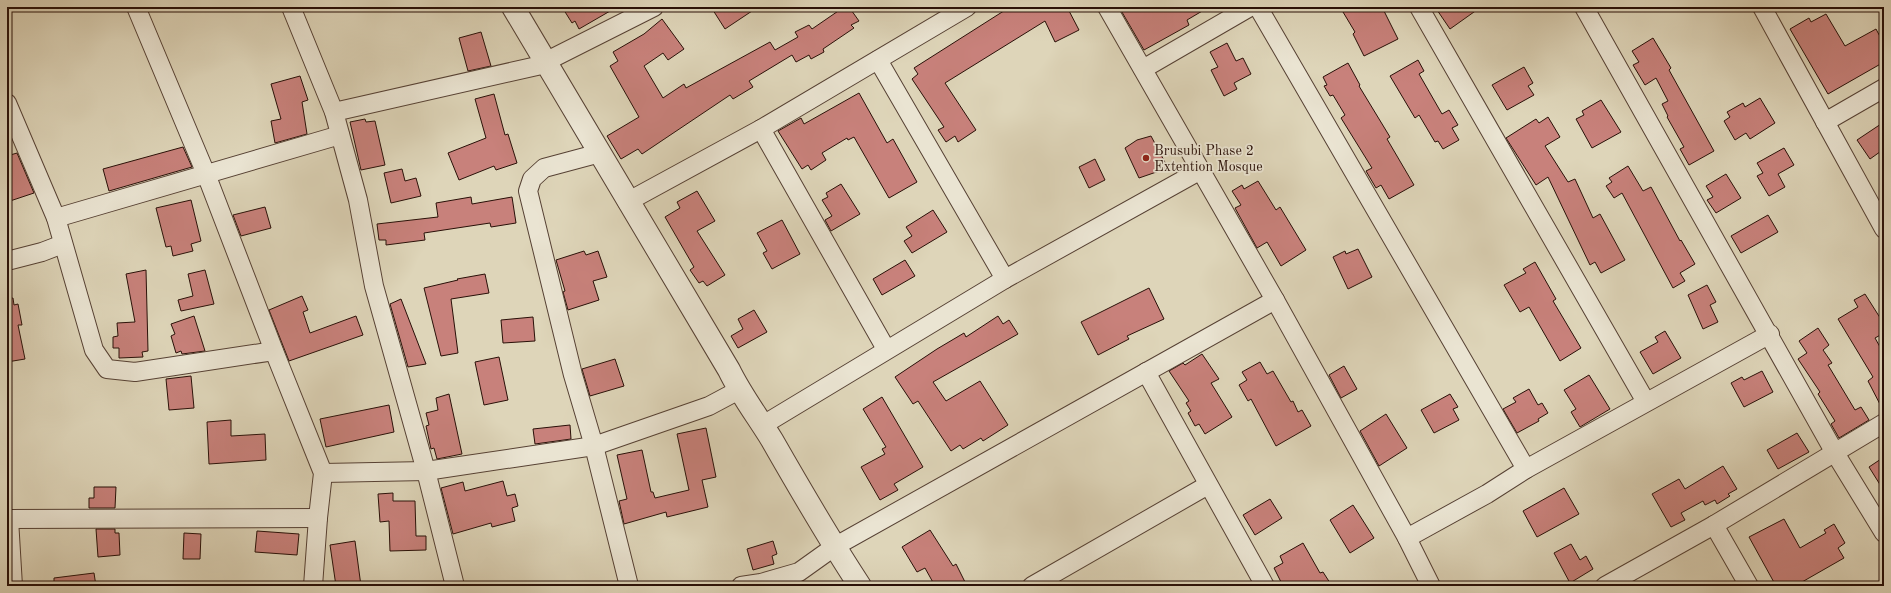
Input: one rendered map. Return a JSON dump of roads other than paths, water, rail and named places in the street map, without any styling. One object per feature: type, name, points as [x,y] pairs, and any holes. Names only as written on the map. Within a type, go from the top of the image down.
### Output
[{"type":"street","points":[[136,7],[206,174],[274,351],[324,473],[318,518],[313,586]]},
{"type":"street","points":[[291,7],[334,112],[358,200],[374,286],[426,471],[455,586]]},
{"type":"street","points":[[512,7],[600,153],[627,202],[730,370],[739,390],[763,425],[834,547],[860,586]]},
{"type":"street","points":[[334,112],[546,63],[654,7]]},
{"type":"street","points":[[1107,7],[1275,300],[1407,538],[1431,586]]},
{"type":"street","points":[[1143,69],[1250,7]]},
{"type":"street","points":[[1258,7],[1526,469]]},
{"type":"street","points":[[1419,7],[1646,402]]},
{"type":"street","points":[[1584,7],[1770,334],[1835,453],[1884,533]]},
{"type":"street","points":[[1762,7],[1884,229]]},
{"type":"street","points":[[627,202],[761,129],[878,60],[959,9]]},
{"type":"street","points":[[878,60],[1005,278]]},
{"type":"street","points":[[1825,122],[1884,88]]},
{"type":"street","points":[[7,103],[56,218],[62,244],[94,350],[107,369],[135,372],[274,351]]},
{"type":"street","points":[[761,129],[886,349]]},
{"type":"street","points":[[56,218],[340,135]]},
{"type":"street","points":[[600,153],[544,168],[532,178],[528,191],[573,375],[594,446],[629,586]]},
{"type":"street","points":[[763,425],[1005,278],[1200,170]]},
{"type":"street","points":[[7,261],[42,252],[62,244]]},
{"type":"street","points":[[741,586],[761,584],[799,572],[834,547],[1275,300]]},
{"type":"street","points":[[1407,538],[1488,494],[1526,469],[1770,334]]},
{"type":"street","points":[[1146,372],[1264,586]]},
{"type":"street","points":[[324,473],[426,471],[594,446],[709,406],[739,390]]},
{"type":"street","points":[[1605,586],[1714,525],[1884,423]]},
{"type":"street","points":[[1032,586],[1208,485]]},
{"type":"street","points":[[13,586],[8,519],[318,518]]},
{"type":"street","points":[[1714,525],[1749,586]]},
{"type":"place","name":"Brusubi Phase 2 Extention Mosque","points":[[1146,158]]}]
